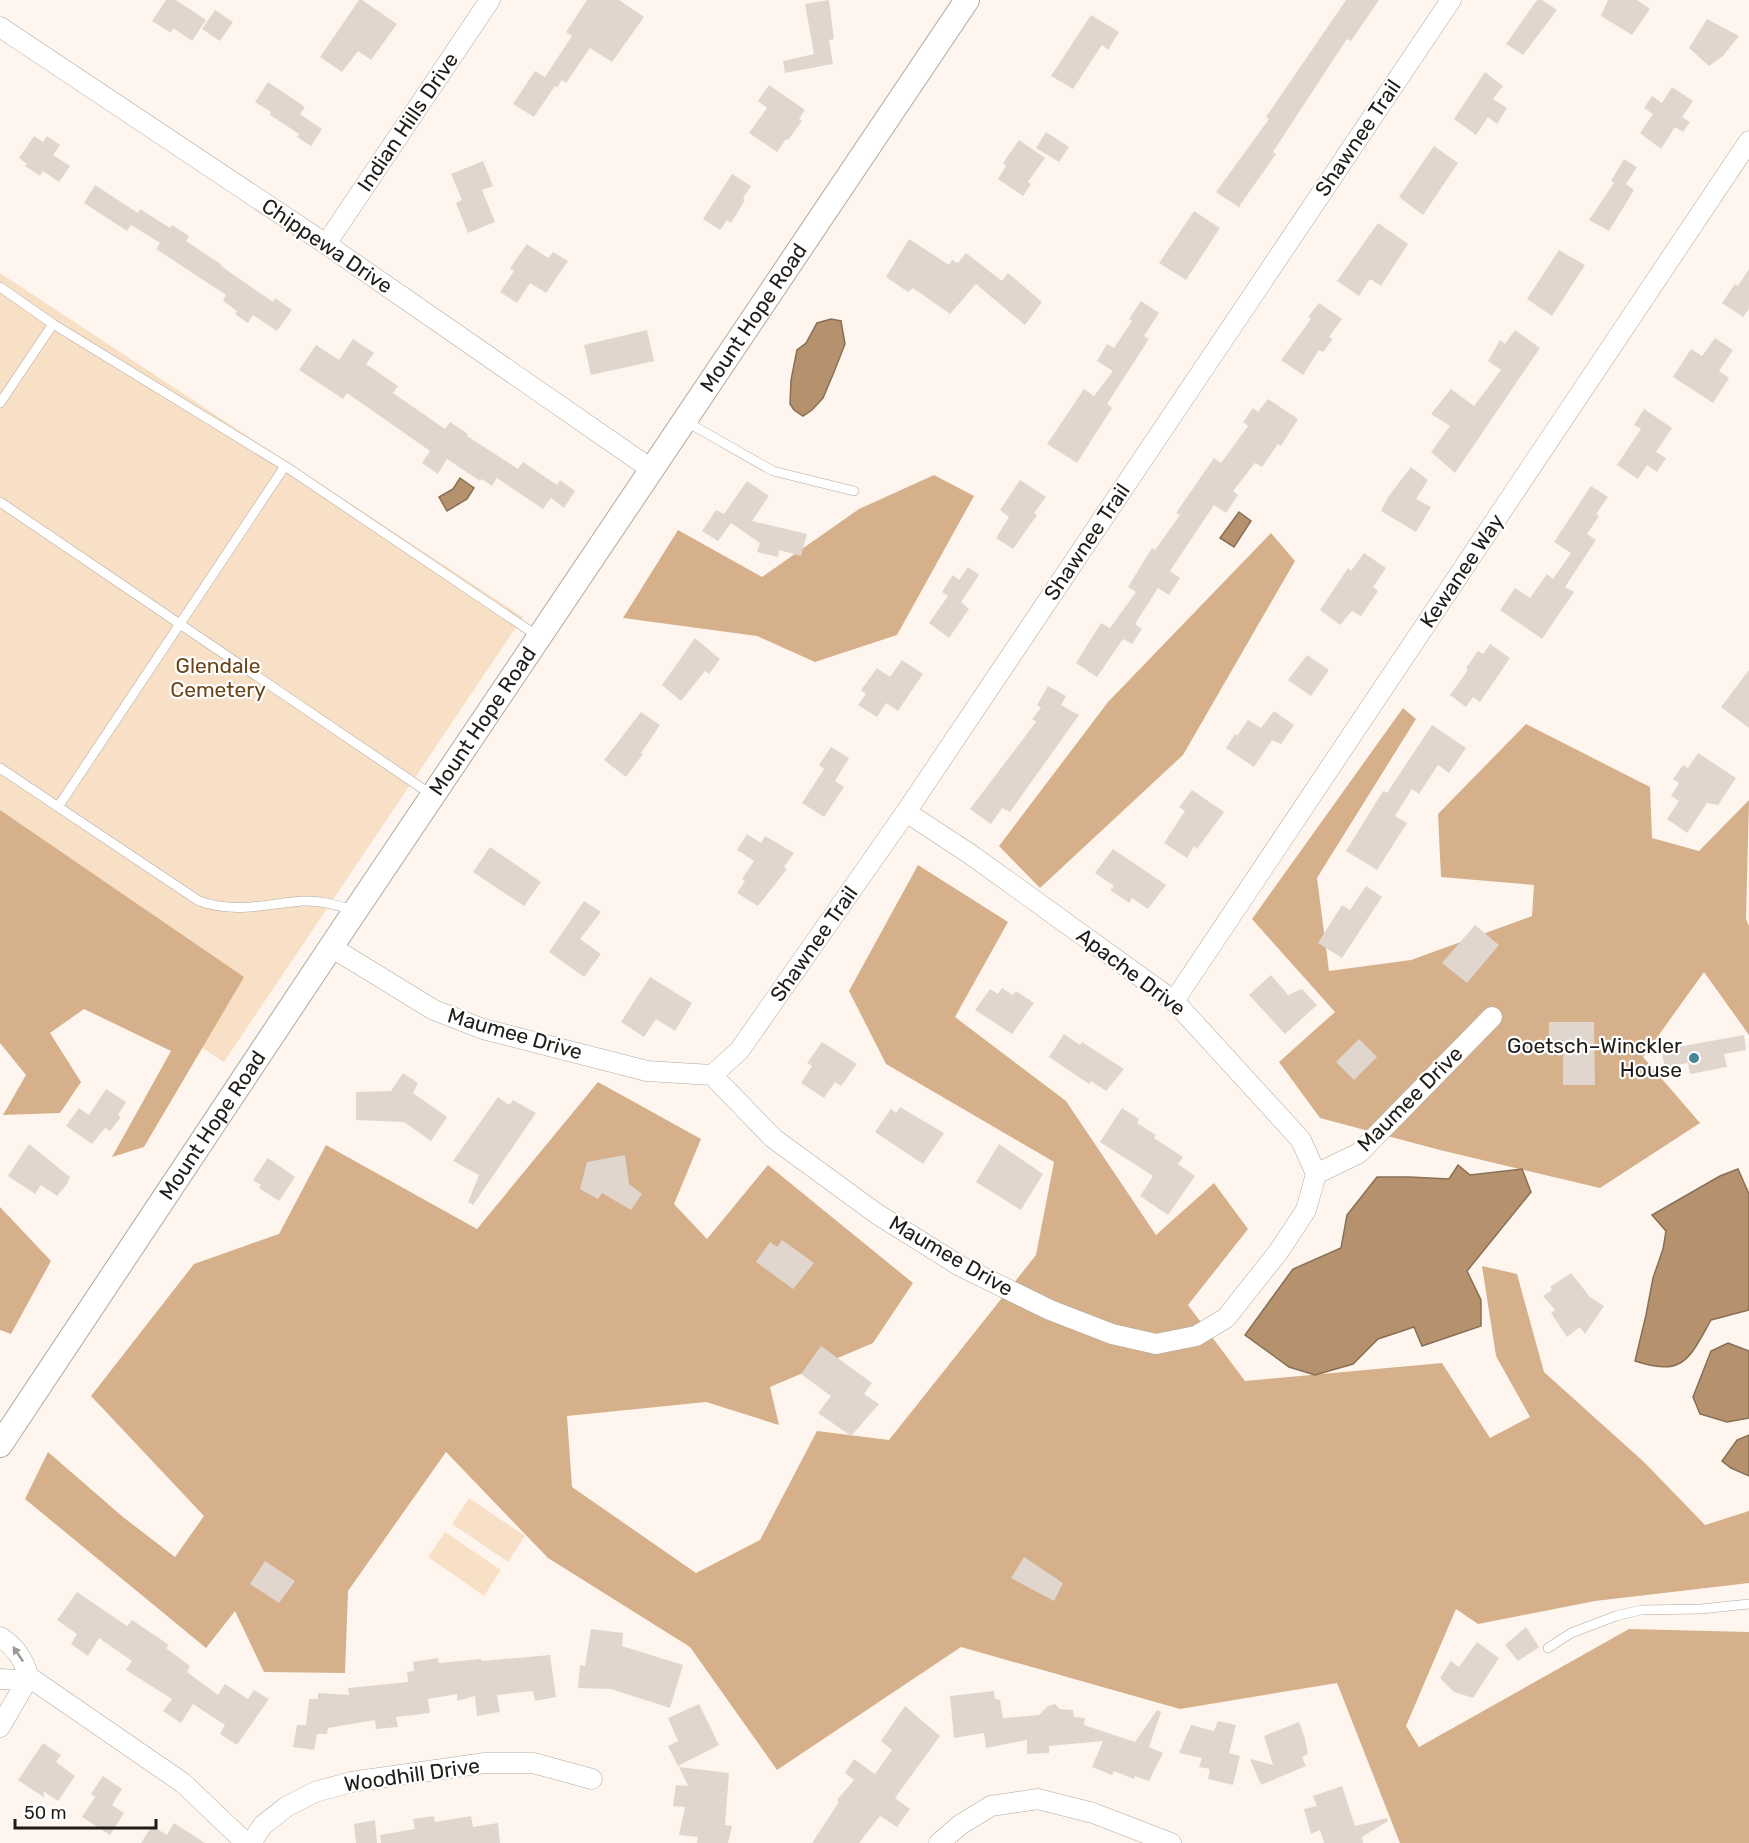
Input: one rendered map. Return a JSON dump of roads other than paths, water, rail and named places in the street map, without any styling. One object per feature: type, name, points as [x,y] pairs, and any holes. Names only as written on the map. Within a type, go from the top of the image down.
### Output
[{"type":"street","name":"Indian Hills Drive","points":[[326,244],[490,0]]},
{"type":"street","name":"Mount Hope Road","points":[[0,1445],[355,911],[967,0]]},
{"type":"street","name":"Shawnee Trail","points":[[712,1075],[739,1051],[906,812],[1451,0]]},
{"type":"street","name":"Chippewa Drive","points":[[0,27],[326,244],[651,469]]},
{"type":"street","name":"Kewanee Way","points":[[1174,1001],[1749,141]]},
{"type":"street","name":"Apache Drive","points":[[906,812],[970,854],[1174,1001],[1301,1140],[1316,1174]]},
{"type":"street","name":"Maumee Drive","points":[[331,947],[434,1010],[483,1029],[647,1071],[712,1075],[773,1138],[877,1214],[960,1266],[1050,1310],[1112,1334],[1156,1344],[1196,1336],[1226,1318],[1279,1251],[1306,1210],[1316,1174],[1359,1153],[1491,1017]]},
{"type":"street","points":[[0,1637],[13,1645],[19,1653],[29,1677],[183,1783],[246,1843]]},
{"type":"street","points":[[0,1679],[19,1680],[29,1677]]},
{"type":"street","points":[[0,1728],[29,1677]]},
{"type":"street","name":"Woodhill Drive","points":[[251,1843],[263,1825],[286,1807],[315,1792],[351,1782],[497,1763],[533,1763],[592,1779]]},
{"type":"street","points":[[939,1843],[960,1825],[991,1806],[1038,1799],[1093,1813],[1171,1843]]},
{"type":"lane","points":[[0,287],[53,324],[285,466],[539,637]]},
{"type":"lane","points":[[0,403],[53,324]]},
{"type":"lane","points":[[684,421],[773,471],[854,491]]},
{"type":"lane","points":[[58,807],[285,466]]},
{"type":"lane","points":[[0,502],[433,795]]},
{"type":"lane","points":[[0,768],[199,901],[242,909],[304,901],[325,902],[355,911]]},
{"type":"lane","points":[[1548,1648],[1571,1633],[1641,1610],[1701,1609],[1749,1604]]},
{"type":"place","name":"Goetsch–Winckler House","points":[[1694,1058]]},
{"type":"park label","name":"Glendale Cemetery","points":[[218,678]]}]
